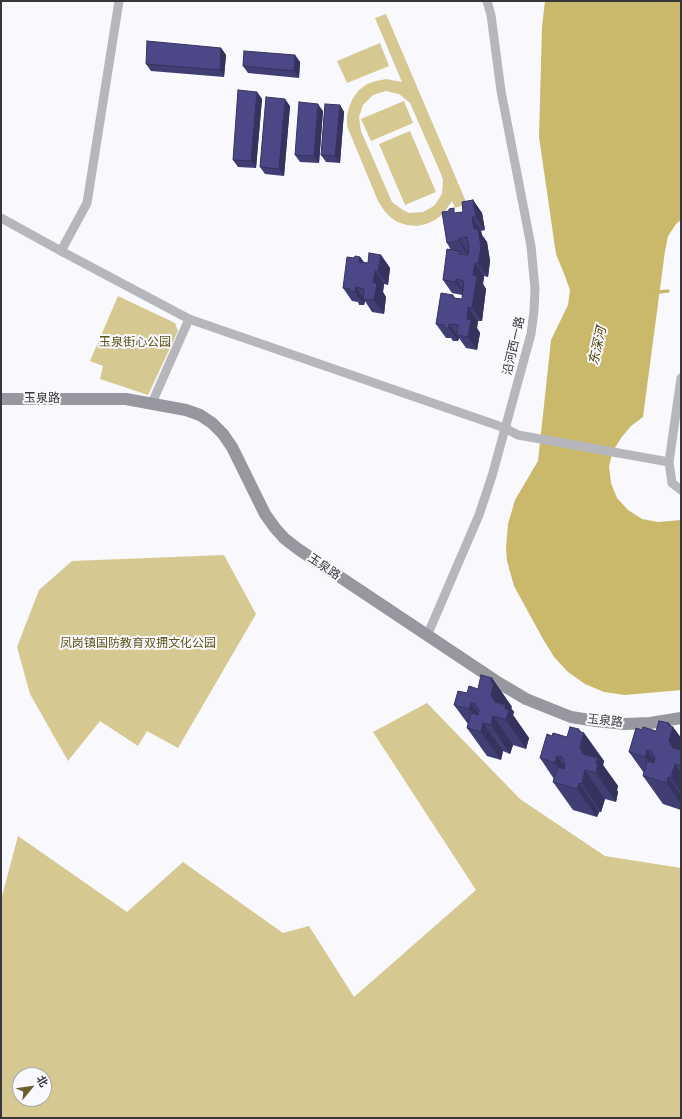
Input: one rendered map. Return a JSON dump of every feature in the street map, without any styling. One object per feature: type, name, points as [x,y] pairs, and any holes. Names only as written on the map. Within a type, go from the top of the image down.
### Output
[{"type":"street","points":[[61,251],[87,203],[119,1]]},
{"type":"street","name":"沿河西一路","points":[[427,636],[479,516],[492,476],[531,334],[535,289],[531,246],[501,92],[491,15],[487,1]]},
{"type":"street","points":[[1,218],[189,319],[505,428],[518,435],[669,462]]},
{"type":"street","points":[[152,403],[189,319]]},
{"type":"street","points":[[681,378],[679,404],[669,462],[672,483],[681,490]]},
{"type":"street","name":"玉泉路","points":[[1,399],[126,400],[152,403],[186,410],[200,415],[212,423],[223,434],[232,447],[265,514],[274,528],[285,539],[298,550],[427,636],[526,699],[571,717],[596,721],[625,724],[650,723],[681,718]]},
{"type":"green space","points":[[386,14],[467,204],[455,208],[452,201],[443,214],[426,224],[417,226],[397,222],[383,209],[378,201],[347,126],[349,107],[359,90],[367,84],[386,79],[402,82],[375,18]],"holes":[[[386,91],[399,94],[410,103],[443,180],[442,194],[434,206],[423,212],[409,213],[392,202],[361,131],[359,117],[363,105],[373,95]]]},
{"type":"green space","points":[[380,43],[389,66],[347,83],[337,61]]},
{"type":"green space","points":[[404,101],[413,123],[371,141],[361,119]]},
{"type":"green space","points":[[410,131],[436,192],[405,205],[379,144]]},
{"type":"green space","name":"玉泉街心公园","points":[[118,296],[175,323],[178,331],[148,395],[100,379],[103,366],[90,361]]},
{"type":"green space","name":"凤岗镇国防教育双拥文化公园","points":[[224,555],[256,614],[178,748],[147,731],[138,746],[100,721],[68,761],[30,694],[17,647],[39,590],[72,561]]},
{"type":"green space","points":[[427,703],[520,799],[605,856],[681,868],[681,1118],[1,1118],[1,900],[18,836],[127,912],[183,862],[283,933],[309,926],[354,997],[476,890],[373,732]]},
{"type":"water","name":"东深河","points":[[545,1],[681,1],[681,220],[676,224],[668,236],[665,251],[643,417],[631,426],[621,438],[613,451],[609,466],[611,483],[617,498],[628,510],[642,519],[658,522],[681,520],[681,690],[625,695],[604,692],[585,684],[568,672],[554,657],[543,639],[514,586],[507,561],[506,549],[508,524],[515,500],[538,461],[551,340],[568,305],[570,290],[556,254],[539,137],[542,27]]},
{"type":"building","points":[[147,41],[221,48],[220,70],[146,64]]},
{"type":"building","points":[[244,51],[295,55],[294,71],[243,66]]},
{"type":"building","points":[[238,90],[257,92],[251,161],[233,160]]},
{"type":"building","points":[[266,97],[285,99],[279,169],[260,167]]},
{"type":"building","points":[[299,102],[318,104],[314,156],[295,155]]},
{"type":"building","points":[[325,104],[340,105],[335,156],[321,155]]},
{"type":"building","points":[[473,200],[476,217],[472,217],[474,229],[478,229],[481,247],[478,264],[475,263],[473,275],[477,276],[472,308],[468,307],[467,319],[471,320],[468,337],[457,335],[458,325],[449,324],[449,328],[444,328],[444,325],[436,324],[441,293],[453,295],[453,298],[462,299],[464,281],[456,279],[455,282],[443,280],[447,249],[459,251],[459,254],[468,255],[469,247],[467,237],[459,239],[459,241],[447,243],[442,212],[449,211],[449,209],[454,208],[454,213],[463,212],[462,202]]},
{"type":"building","points":[[369,253],[381,255],[378,272],[375,271],[373,283],[377,283],[374,300],[363,299],[364,289],[356,287],[355,292],[350,291],[350,289],[343,288],[347,257],[360,257],[359,262],[368,263]]},
{"type":"building","points":[[481,675],[492,678],[491,682],[494,683],[491,695],[495,702],[506,705],[505,709],[509,710],[506,720],[493,716],[491,725],[483,723],[481,732],[467,728],[471,713],[478,715],[479,710],[475,704],[471,703],[469,709],[454,705],[458,691],[467,693],[469,686],[478,689]]},
{"type":"building","points":[[659,721],[669,723],[668,725],[673,727],[669,741],[673,748],[681,750],[681,766],[675,764],[671,778],[668,777],[667,783],[643,776],[647,761],[654,763],[655,758],[651,751],[647,750],[645,757],[629,752],[636,728],[642,730],[643,727],[656,731]]},
{"type":"building","points":[[570,727],[579,729],[578,731],[584,733],[580,747],[583,754],[598,758],[596,773],[585,770],[582,784],[579,783],[577,789],[553,782],[558,767],[564,769],[565,764],[562,757],[557,756],[555,763],[540,758],[547,734],[552,736],[553,733],[567,737]]},
{"type":"waterway","points":[[655,291],[668,291]]}]
